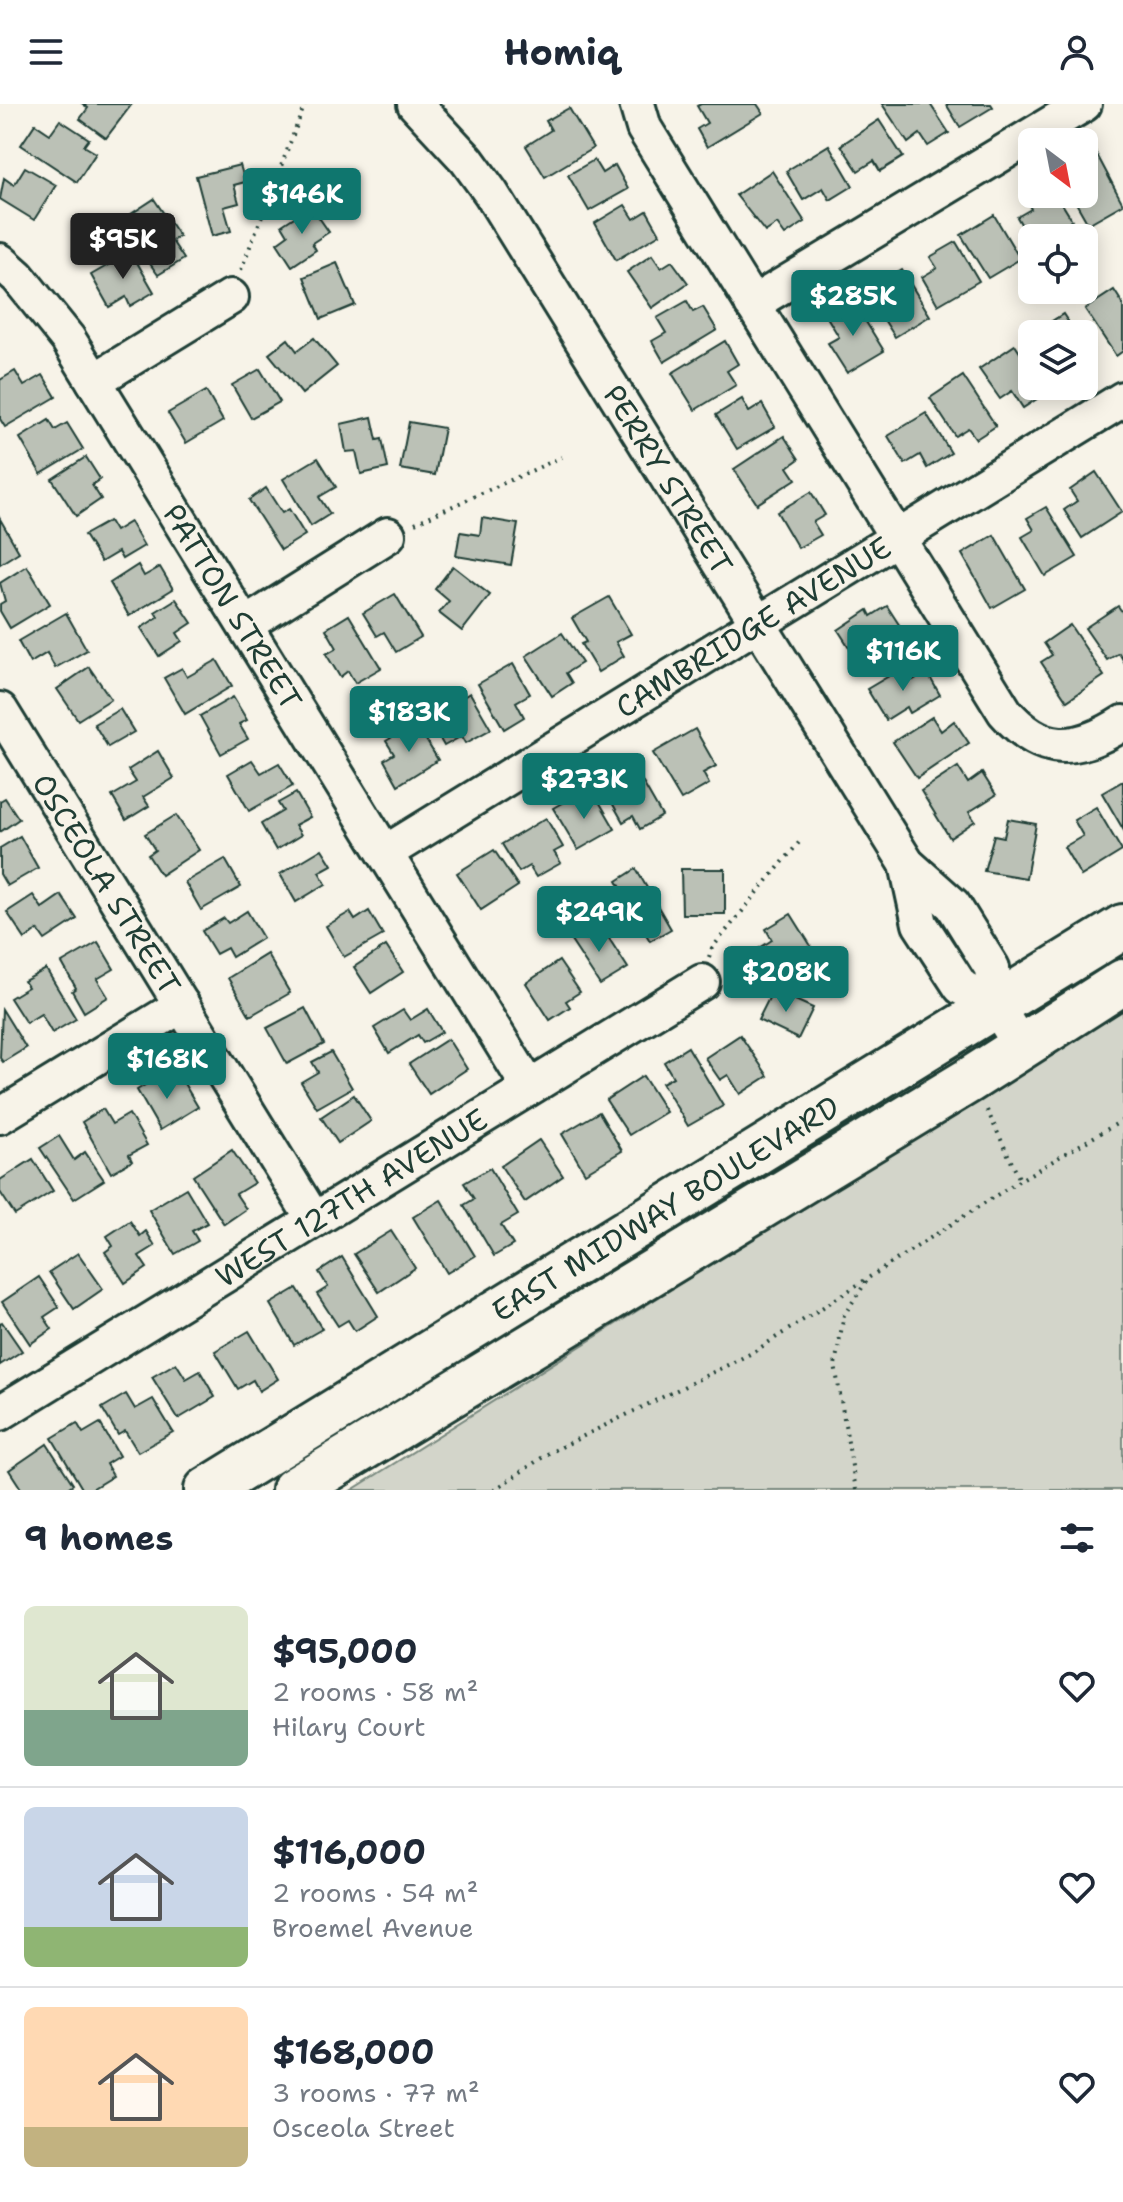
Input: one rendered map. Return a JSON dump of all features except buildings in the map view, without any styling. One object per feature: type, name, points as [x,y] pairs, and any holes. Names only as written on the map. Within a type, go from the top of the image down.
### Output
[{"type":"main road","name":"EAST MIDWAY BOULEVARD","points":[[207,1490],[1123,927]]},
{"type":"main road","name":"EAST MIDWAY BOULEVARD","points":[[294,1490],[1123,982]]},
{"type":"street","name":"PERRY STREET","points":[[415,104],[467,160],[491,193],[907,864],[920,924],[961,987],[996,1006],[1021,1046]]},
{"type":"street","points":[[637,104],[644,128],[896,540],[1017,726],[1047,744],[1075,746],[1123,723]]},
{"type":"street","points":[[752,304],[1084,104]]},
{"type":"street","name":"PATTON STREET","points":[[0,261],[18,277],[68,339],[529,1087]]},
{"type":"street","points":[[94,381],[231,297]]},
{"type":"street","name":"CAMBRIDGE AVENUE","points":[[385,853],[1123,399]]},
{"type":"street","points":[[245,625],[388,535]]},
{"type":"street","name":"OSCEOLA STREET","points":[[0,710],[314,1220]]},
{"type":"street","name":"WEST 127TH AVENUE","points":[[0,1413],[702,982]]},
{"type":"street","points":[[0,1116],[182,1005]]},
{"type":"path","points":[[231,297],[305,104]]},
{"type":"path","points":[[388,535],[562,457]]},
{"type":"path","points":[[702,982],[712,948],[801,840]]},
{"type":"path","points":[[987,1109],[1020,1180]]},
{"type":"path","points":[[494,1490],[549,1453],[752,1353],[825,1309],[872,1274],[1020,1180],[1123,1120]]},
{"type":"path","points":[[856,1490],[835,1365],[844,1315],[872,1274]]},
{"type":"shaded area","points":[[1123,1005],[1123,1490],[352,1490]]}]
